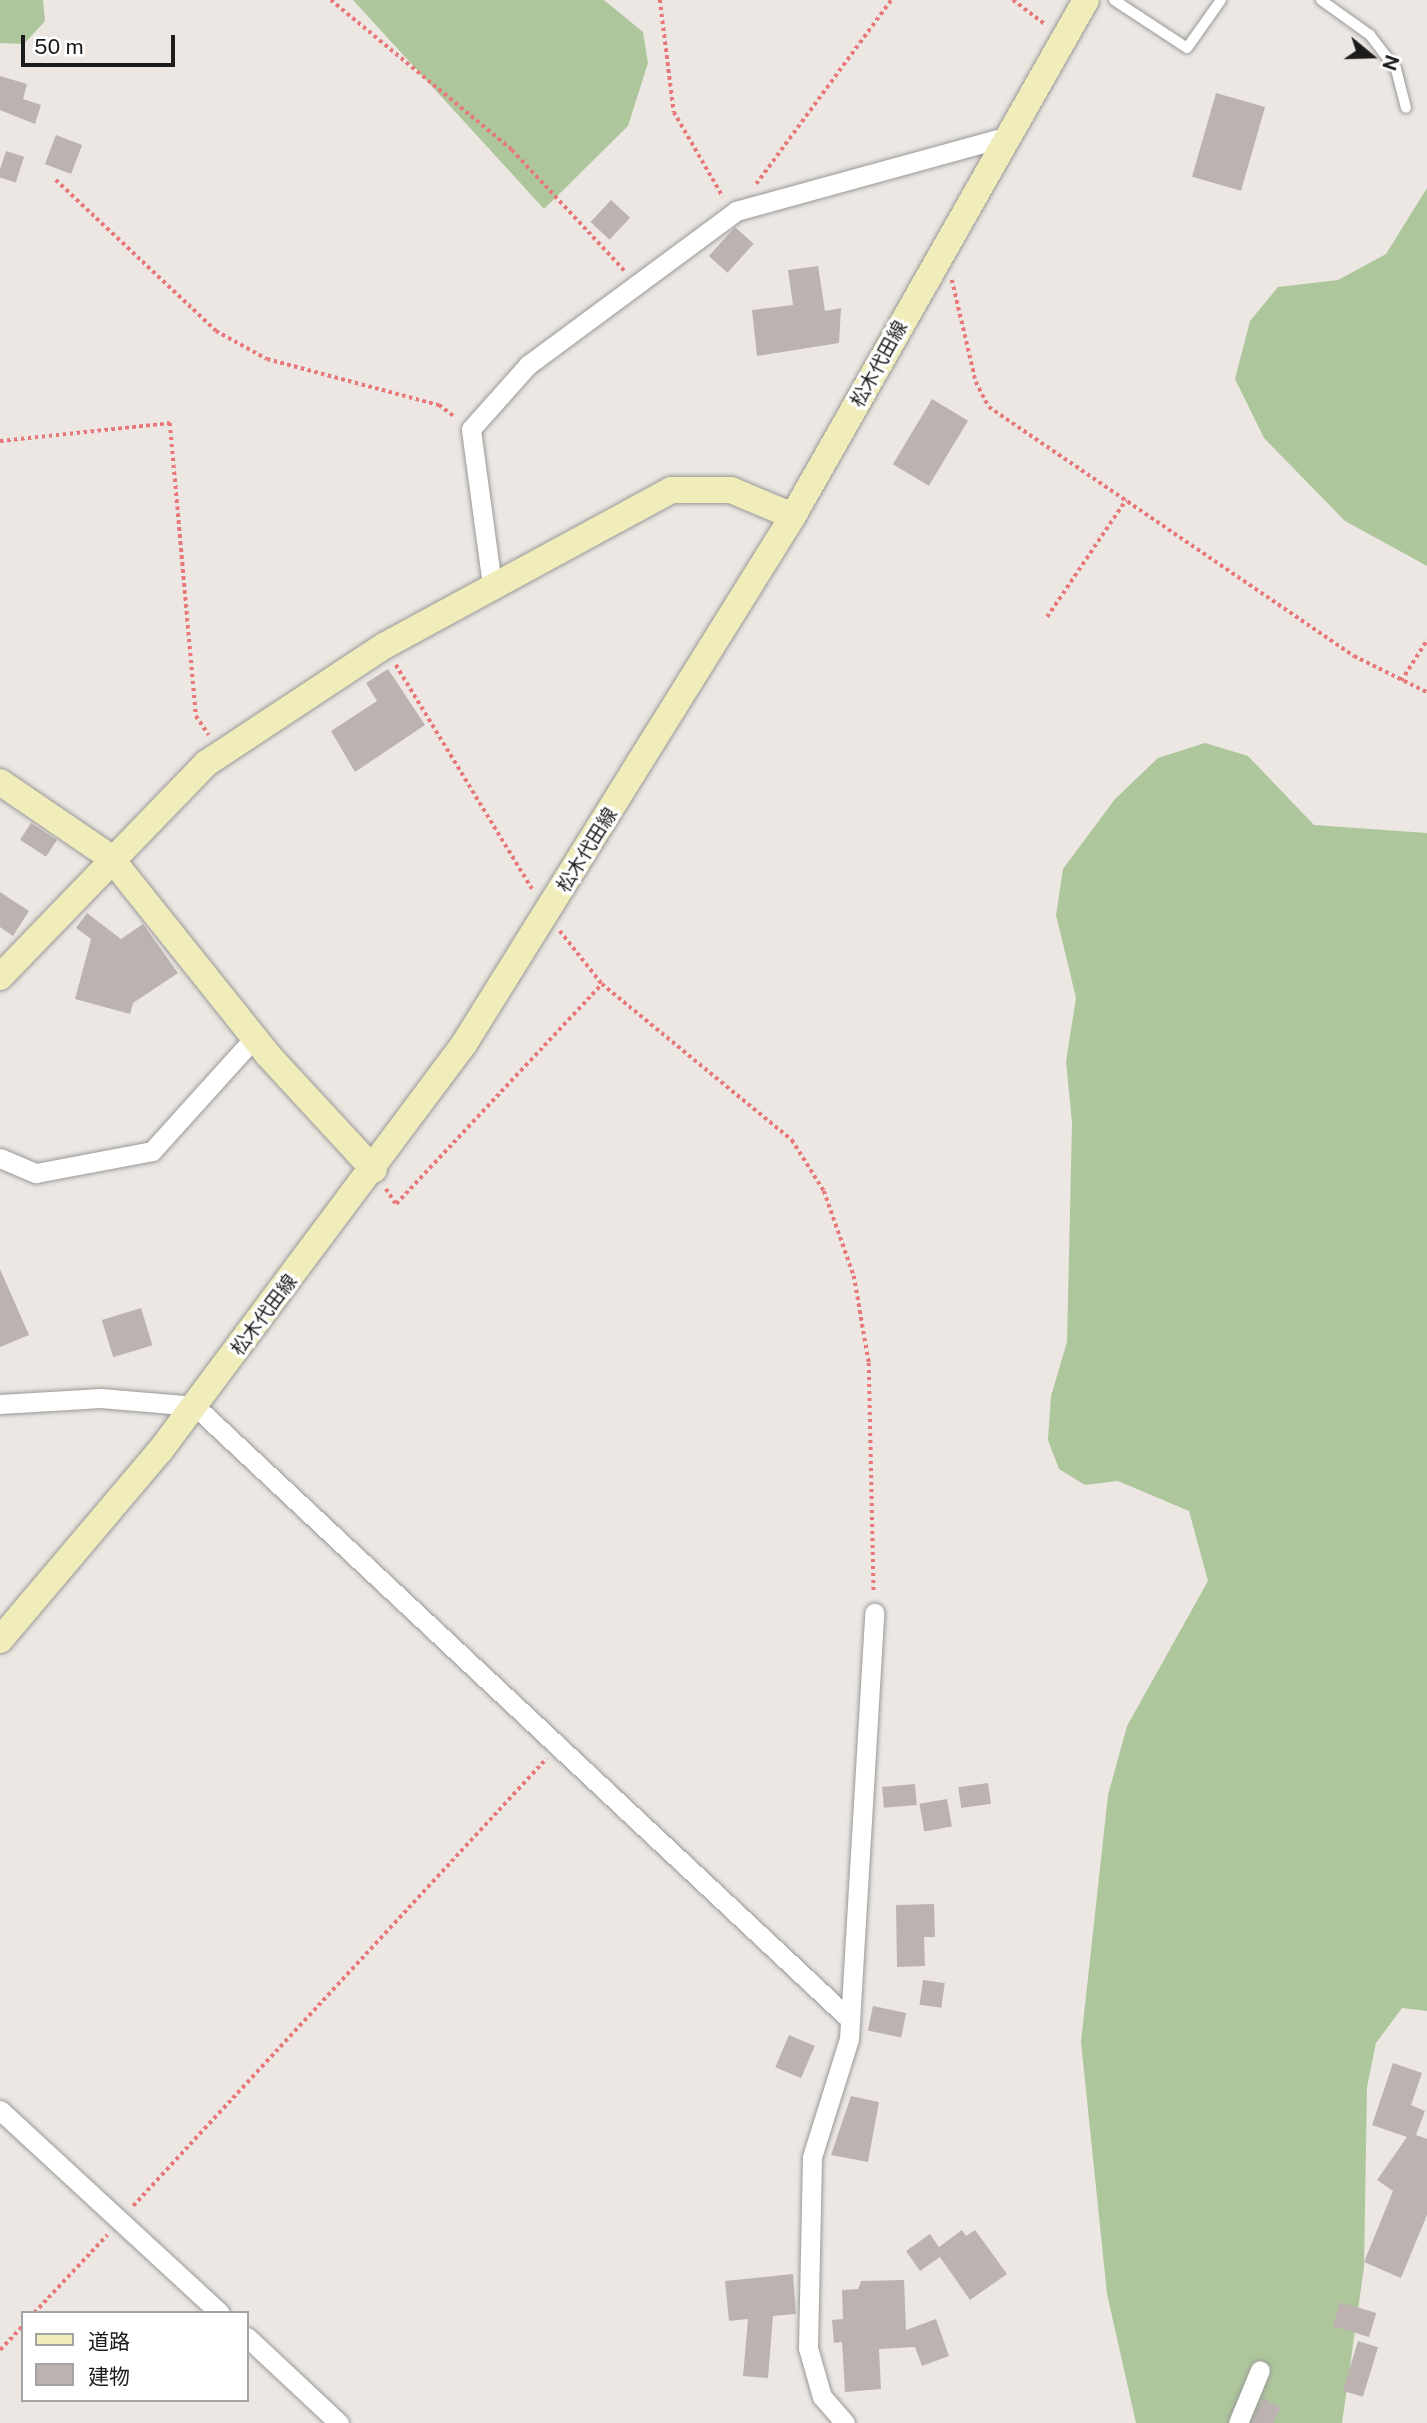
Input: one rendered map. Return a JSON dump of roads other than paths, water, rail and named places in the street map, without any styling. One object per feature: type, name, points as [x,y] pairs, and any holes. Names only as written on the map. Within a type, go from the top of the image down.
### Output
[{"type":"main road","name":"松木代田線","points":[[0,1640],[195,1406],[374,1170],[548,914],[793,516],[1086,0]]},
{"type":"main road","points":[[0,977],[110,857],[222,753],[384,646],[671,490],[731,490],[793,516]]},
{"type":"main road","points":[[0,782],[110,857],[254,1038],[374,1170]]},
{"type":"street","points":[[492,585],[471,429],[528,365],[639,285],[730,214],[1009,136]]},
{"type":"street","points":[[0,1158],[36,1173],[152,1151],[254,1038]]},
{"type":"street","points":[[0,1404],[101,1398],[195,1406],[845,2015]]},
{"type":"street","points":[[845,2423],[822,2397],[807,2348],[811,2157],[849,2039],[845,2015],[863,1839],[874,1613]]},
{"type":"street","points":[[0,2110],[218,2311]]},
{"type":"street","points":[[248,2338],[339,2423]]},
{"type":"street","points":[[1238,2423],[1260,2370]]},
{"type":"lane","points":[[1114,0],[1187,48],[1221,0]]},
{"type":"lane","points":[[1321,0],[1370,35],[1396,69],[1406,108]]}]
